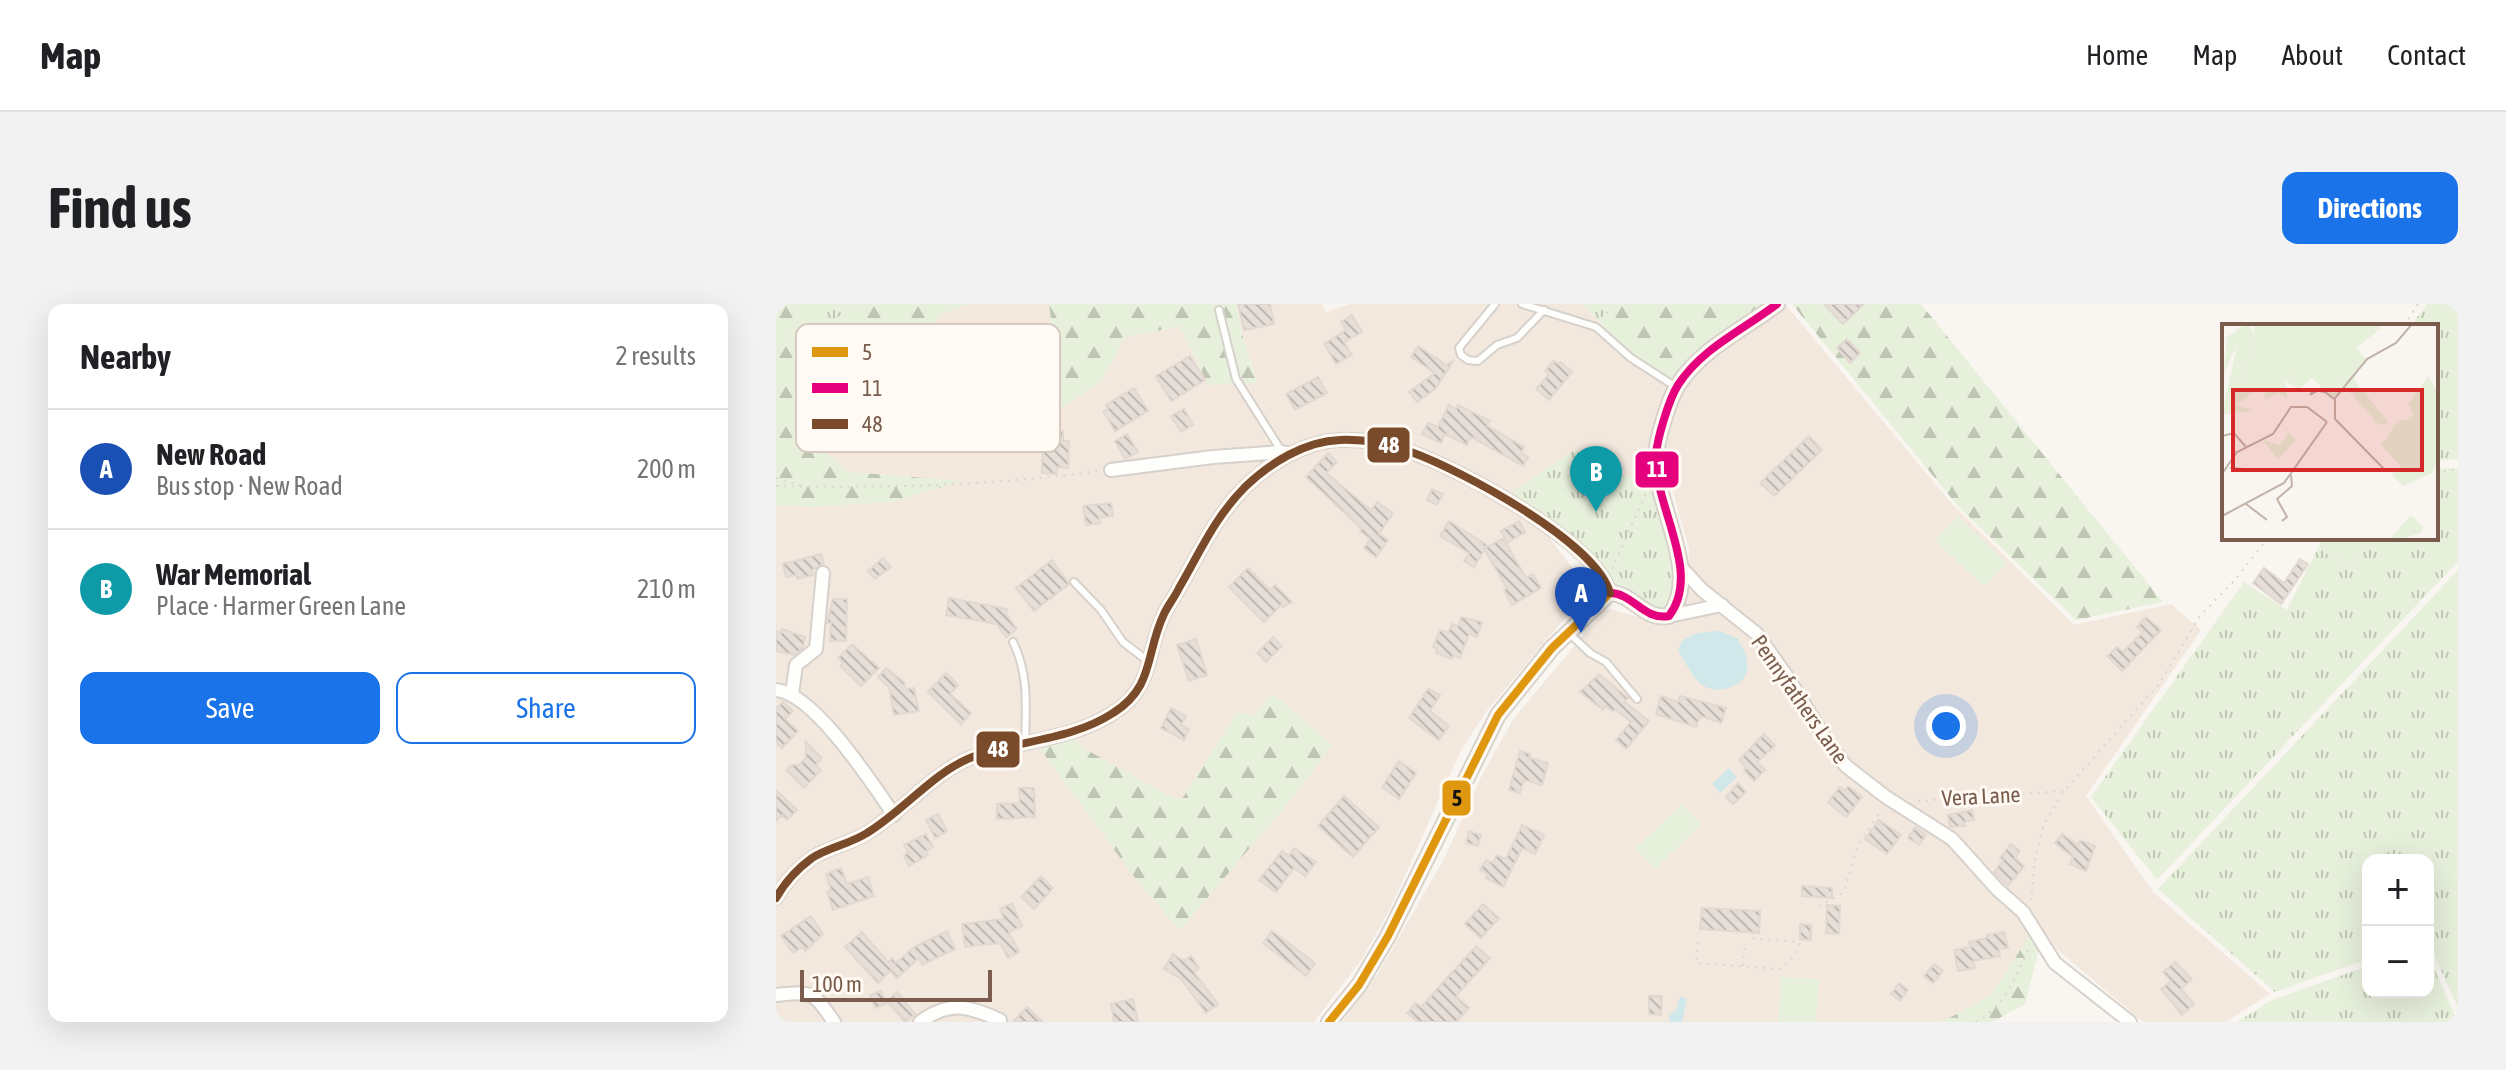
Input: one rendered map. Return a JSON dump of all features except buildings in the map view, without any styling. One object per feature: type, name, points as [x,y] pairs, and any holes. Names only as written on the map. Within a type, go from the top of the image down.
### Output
[{"type":"street","points":[[1669,616],[1682,589],[1656,454],[1676,387],[1708,350],[1739,333],[1777,304]]},
{"type":"street","points":[[1111,470],[1213,457],[1287,453],[1320,442],[1339,440],[1385,444],[1413,453],[1508,500],[1562,536],[1608,587],[1650,615],[1669,616],[1722,605]]},
{"type":"street","points":[[776,898],[794,873],[814,857],[865,835],[967,759],[1056,737],[1111,715],[1130,701],[1140,690],[1163,615],[1210,530],[1226,506],[1287,453]]},
{"type":"street","name":"Pennyfathers Lane","points":[[1680,566],[1702,590],[1757,634],[1846,766],[1952,839],[1997,889],[2023,912],[2055,963],[2130,1022]]},
{"type":"street","points":[[792,694],[796,665],[816,649],[823,573]]},
{"type":"street","points":[[1329,1022],[1359,985],[1388,936],[1498,715],[1608,587]]},
{"type":"street","points":[[776,690],[792,694],[813,710],[864,771],[894,815]]},
{"type":"street","points":[[776,995],[797,993],[814,996],[823,1003],[834,1022]]},
{"type":"street","points":[[920,1022],[929,1015],[952,1007],[972,1008],[1000,1020]]},
{"type":"lane","points":[[1495,304],[1459,348],[1461,355],[1468,360],[1478,361],[1497,345],[1517,338],[1544,310]]},
{"type":"lane","points":[[1522,304],[1596,327],[1631,358],[1676,387]]},
{"type":"lane","points":[[1219,310],[1236,379],[1287,453]]},
{"type":"lane","points":[[1074,582],[1101,610],[1123,642],[1149,662]]},
{"type":"lane","points":[[1567,632],[1590,653],[1606,662],[1637,699]]},
{"type":"lane","points":[[1013,642],[1022,659],[1027,692],[1025,743]]},
{"type":"path","points":[[2405,324],[2418,304]]},
{"type":"path","points":[[1608,587],[1657,468]]},
{"type":"path","points":[[2438,473],[2458,469]]},
{"type":"path","points":[[776,486],[916,486],[1037,480],[1111,470]]},
{"type":"path","points":[[776,478],[806,487]]},
{"type":"path","points":[[1976,1022],[1991,1014],[2016,978],[2036,932],[2031,910],[2035,858],[2044,824],[2064,791],[2159,684],[2200,616],[2234,581],[2266,540]]},
{"type":"path","name":"Vera Lane","points":[[1894,801],[2064,791]]},
{"type":"path","points":[[1819,906],[1843,893],[1858,845],[1894,801]]},
{"type":"path","points":[[1698,942],[1696,963],[1780,969],[1799,947],[1799,942],[1748,938]]},
{"type":"path","points":[[1743,966],[1745,944]]},
{"type":"shaded area","points":[[968,304],[1049,304],[1051,324],[934,324],[939,315]]},
{"type":"shaded area","points":[[1236,304],[1322,304],[1326,312],[1350,304],[1582,304],[1638,362],[1710,357],[1775,304],[1785,304],[1951,503],[2074,625],[2171,604],[2201,630],[2086,796],[2153,892],[2270,994],[2225,1022],[2143,1022],[2034,930],[1991,995],[1942,1022],[1342,1022],[1378,973],[1443,861],[1482,775],[1514,718],[1606,608],[1667,625],[1677,618],[1687,588],[1689,549],[1669,478],[1626,478],[1609,474],[1574,450],[1514,491],[1589,590],[1488,709],[1461,750],[1390,909],[1362,959],[1314,1022],[776,1022],[776,505],[811,507],[959,481],[849,472],[825,452],[1060,452],[1060,398],[1061,406],[1101,382],[1125,337],[1180,326],[1208,385],[1257,382]]},
{"type":"green space","points":[[776,304],[798,304],[788,345],[796,341],[796,452],[825,452],[849,472],[963,481],[891,502],[813,507],[776,505]]},
{"type":"green space","points":[[798,304],[861,304],[826,324],[796,324],[796,341],[787,346]]},
{"type":"green space","points":[[861,304],[968,304],[939,315],[934,324],[825,324]]},
{"type":"green space","points":[[1049,304],[1236,304],[1257,383],[1208,385],[1180,326],[1125,337],[1101,382],[1062,407],[1060,324],[1052,324]]},
{"type":"green space","points":[[1582,304],[1620,304],[1598,320]]},
{"type":"green space","points":[[1620,304],[1777,304],[1676,387],[1631,358],[1598,320]]},
{"type":"green space","points":[[1792,304],[1921,304],[2163,602],[2076,620],[1957,505]]},
{"type":"green space","points":[[2427,304],[2458,304],[2458,459],[2438,460],[2438,324],[2412,324]]},
{"type":"green space","points":[[1574,450],[1613,473],[1658,479],[1680,566],[1669,616],[1623,596],[1508,500],[1513,491]]},
{"type":"green space","points":[[2458,468],[2458,561],[2157,880],[2091,797],[2244,582],[2287,610],[2318,548],[2351,569],[2368,540],[2438,540],[2438,469]]},
{"type":"green space","points":[[1958,516],[2007,563],[1984,587],[1935,540]]},
{"type":"green space","points":[[2323,540],[2368,540],[2351,569],[2318,548]]},
{"type":"green space","points":[[2458,570],[2458,1007],[2434,955],[2434,854],[2362,854],[2362,961],[2275,992],[2158,889]]},
{"type":"green space","points":[[1272,693],[1332,745],[1299,790],[1180,930],[1141,886],[1040,749],[1074,739],[1085,749],[1173,798],[1182,799],[1237,712],[1255,716]]},
{"type":"green space","points":[[1682,804],[1701,824],[1655,869],[1636,848]]},
{"type":"green space","points":[[2030,935],[2039,949],[2025,1004],[1992,1022],[1942,1022],[1991,995]]},
{"type":"green space","points":[[2362,968],[2362,998],[2434,998],[2434,968],[2458,1022],[2237,1022],[2272,1000]]},
{"type":"green space","points":[[1781,977],[1819,979],[1816,1022],[1778,1022]]},
{"type":"water","points":[[1719,631],[1737,638],[1748,667],[1737,684],[1716,690],[1707,688],[1696,679],[1678,651],[1688,637]]},
{"type":"water","points":[[1729,768],[1737,777],[1720,793],[1712,784]]},
{"type":"water","points":[[1682,996],[1687,1000],[1682,1022],[1670,1022],[1669,1016]]},
{"type":"transit line","name":"11","points":[[1610,593],[1625,597],[1652,615],[1669,616],[1678,598],[1681,579],[1679,559],[1657,474],[1657,448],[1667,409],[1678,385],[1699,360],[1777,304]]},
{"type":"transit line","name":"48","points":[[776,898],[792,876],[812,858],[867,833],[956,765],[988,752],[1079,729],[1113,713],[1126,703],[1143,681],[1166,611],[1216,523],[1234,498],[1277,462],[1314,444],[1340,440],[1377,443],[1411,452],[1461,474],[1554,531],[1599,573],[1610,593]]},
{"type":"transit line","name":"5","points":[[1329,1022],[1359,985],[1388,936],[1498,715],[1552,648],[1610,593]]},
{"type":"place","name":"War Memorial","points":[[1596,512]]},
{"type":"place","name":"New Road","points":[[1581,633]]}]
